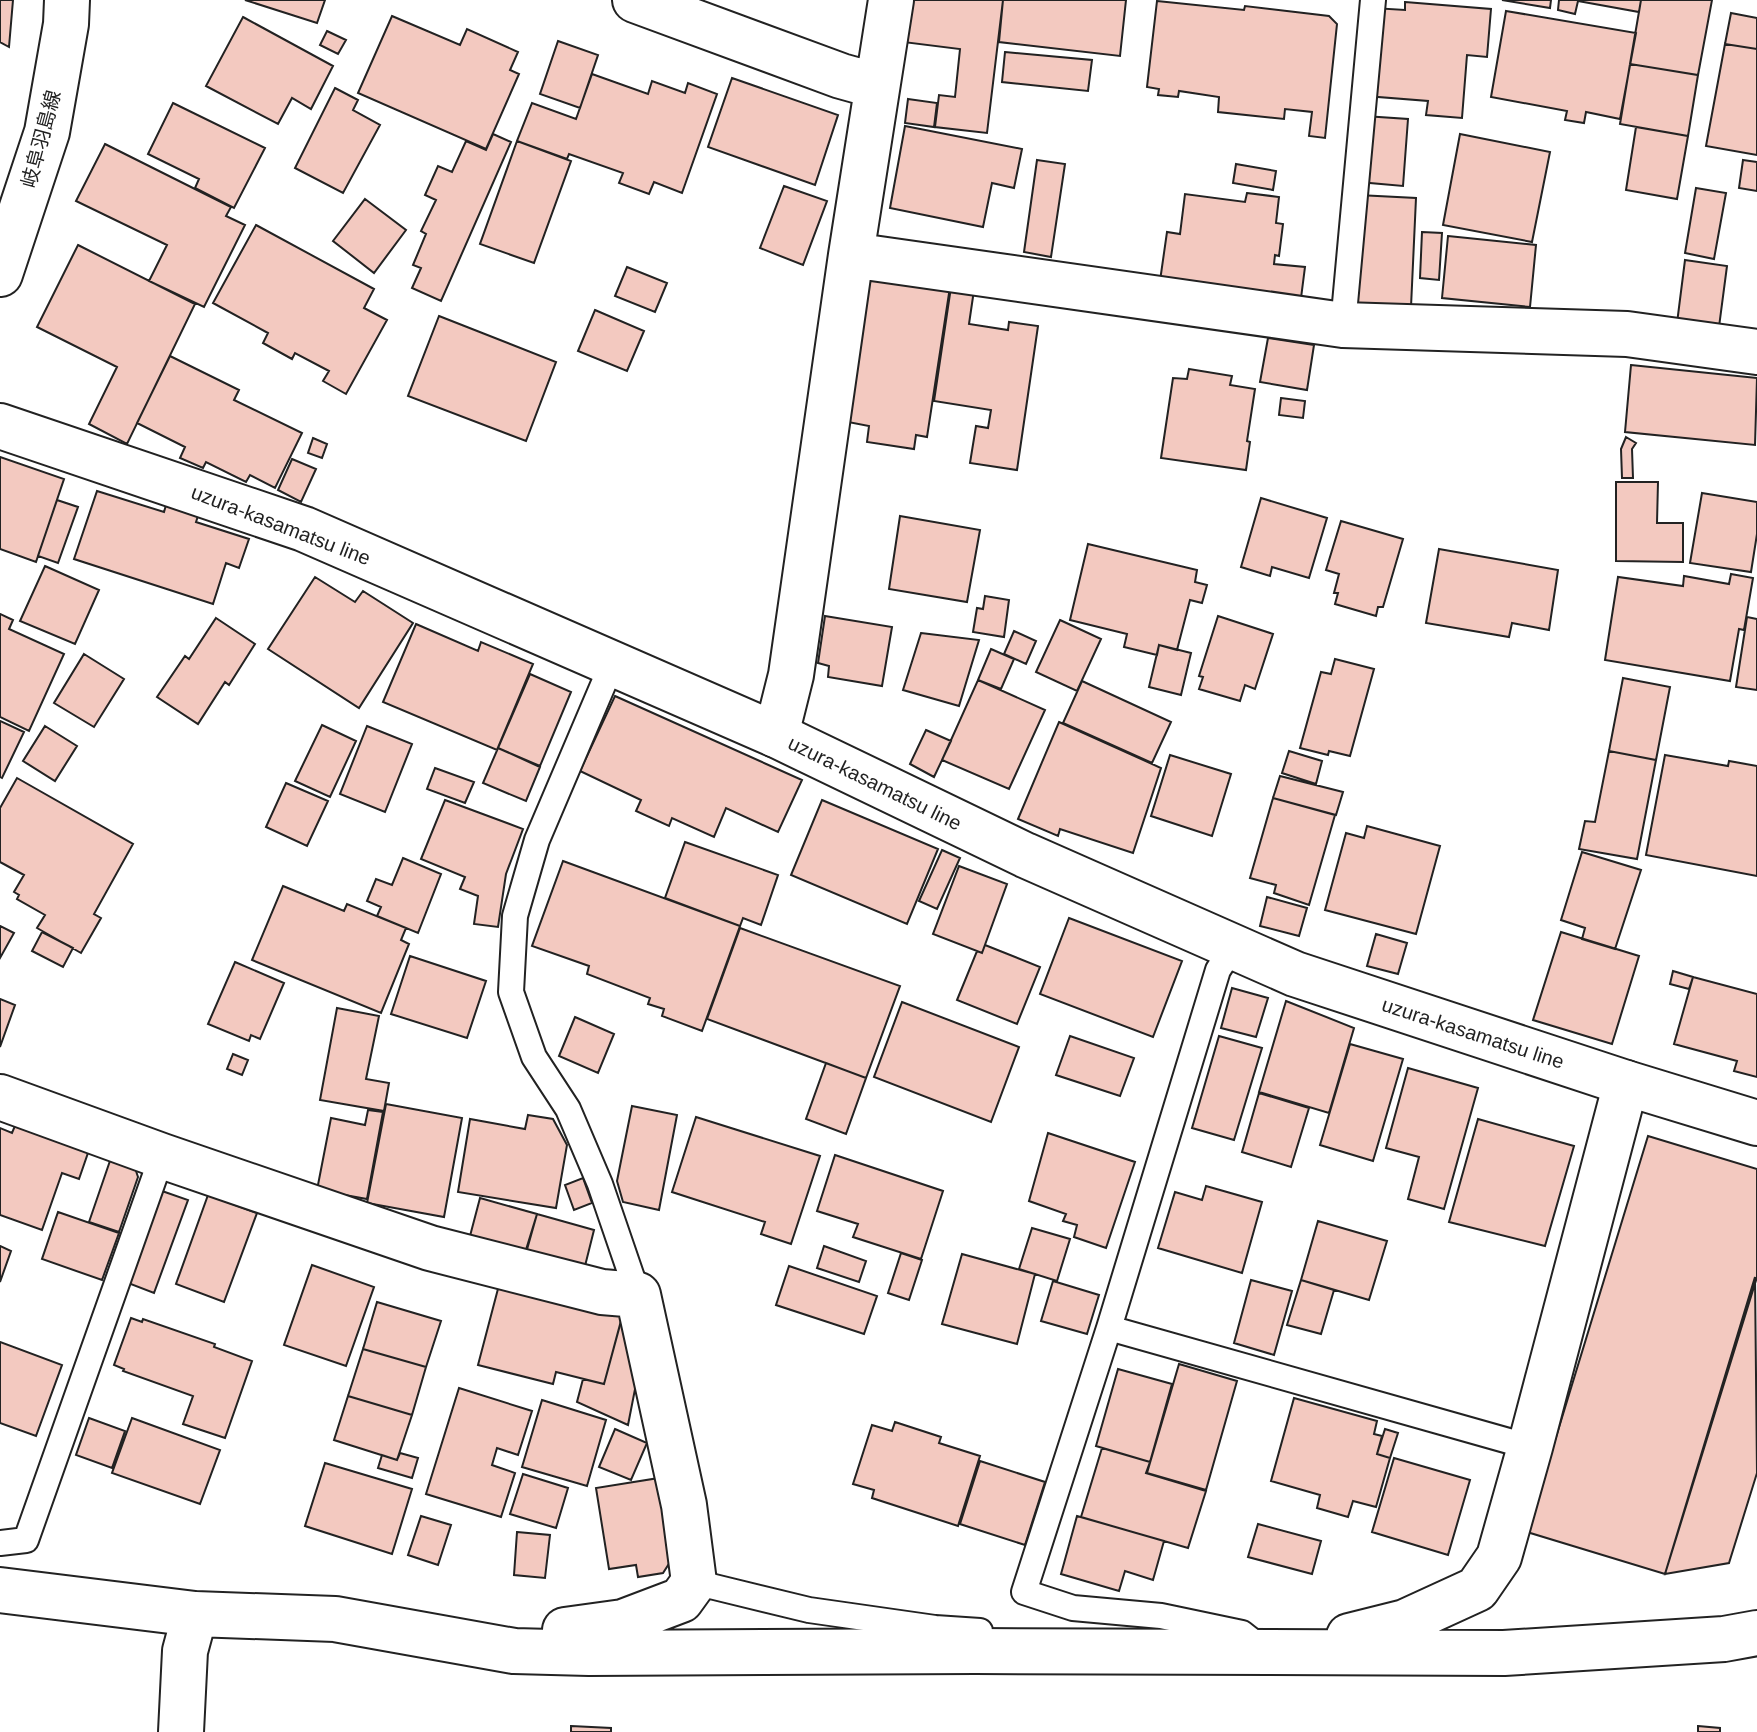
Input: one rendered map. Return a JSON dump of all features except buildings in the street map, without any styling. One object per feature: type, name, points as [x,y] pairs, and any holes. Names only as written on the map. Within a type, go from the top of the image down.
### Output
[{"type":"street","name":"岐阜羽島線","points":[[0,274],[47,132],[66,24],[67,0]]},
{"type":"street","points":[[635,0],[841,76],[877,86]]},
{"type":"street","points":[[776,735],[791,675],[891,0]]},
{"type":"street","points":[[851,255],[1343,325],[1627,334],[1757,352]]},
{"type":"street","name":"uzura-kasamatsu line","points":[[0,426],[304,529],[776,735],[1025,855],[1295,974],[1757,1123]]},
{"type":"street","points":[[1326,1651],[1345,1637],[1405,1622],[1477,1589],[1499,1557],[1626,1083]]},
{"type":"street","points":[[0,1097],[430,1248],[602,1292],[638,1295],[684,1505],[694,1582],[681,1600],[623,1622],[530,1636],[514,1651]]},
{"type":"street","points":[[0,1590],[195,1614],[335,1619],[514,1651],[589,1653],[1504,1653],[1724,1639],[1757,1633]]},
{"type":"street","points":[[181,1732],[185,1651],[195,1614]]},
{"type":"lane","points":[[1343,325],[1373,0]]},
{"type":"lane","points":[[612,664],[537,840],[515,916],[511,992],[534,1057],[574,1121],[600,1184],[638,1295]]},
{"type":"lane","points":[[1233,947],[1218,970],[1109,1328],[1024,1592],[1073,1608],[1161,1616],[1242,1633],[1264,1651]]},
{"type":"lane","points":[[0,1543],[26,1540],[162,1156]]},
{"type":"lane","points":[[1109,1328],[1530,1447]]},
{"type":"lane","points":[[694,1582],[809,1610],[980,1631],[975,1651]]}]
